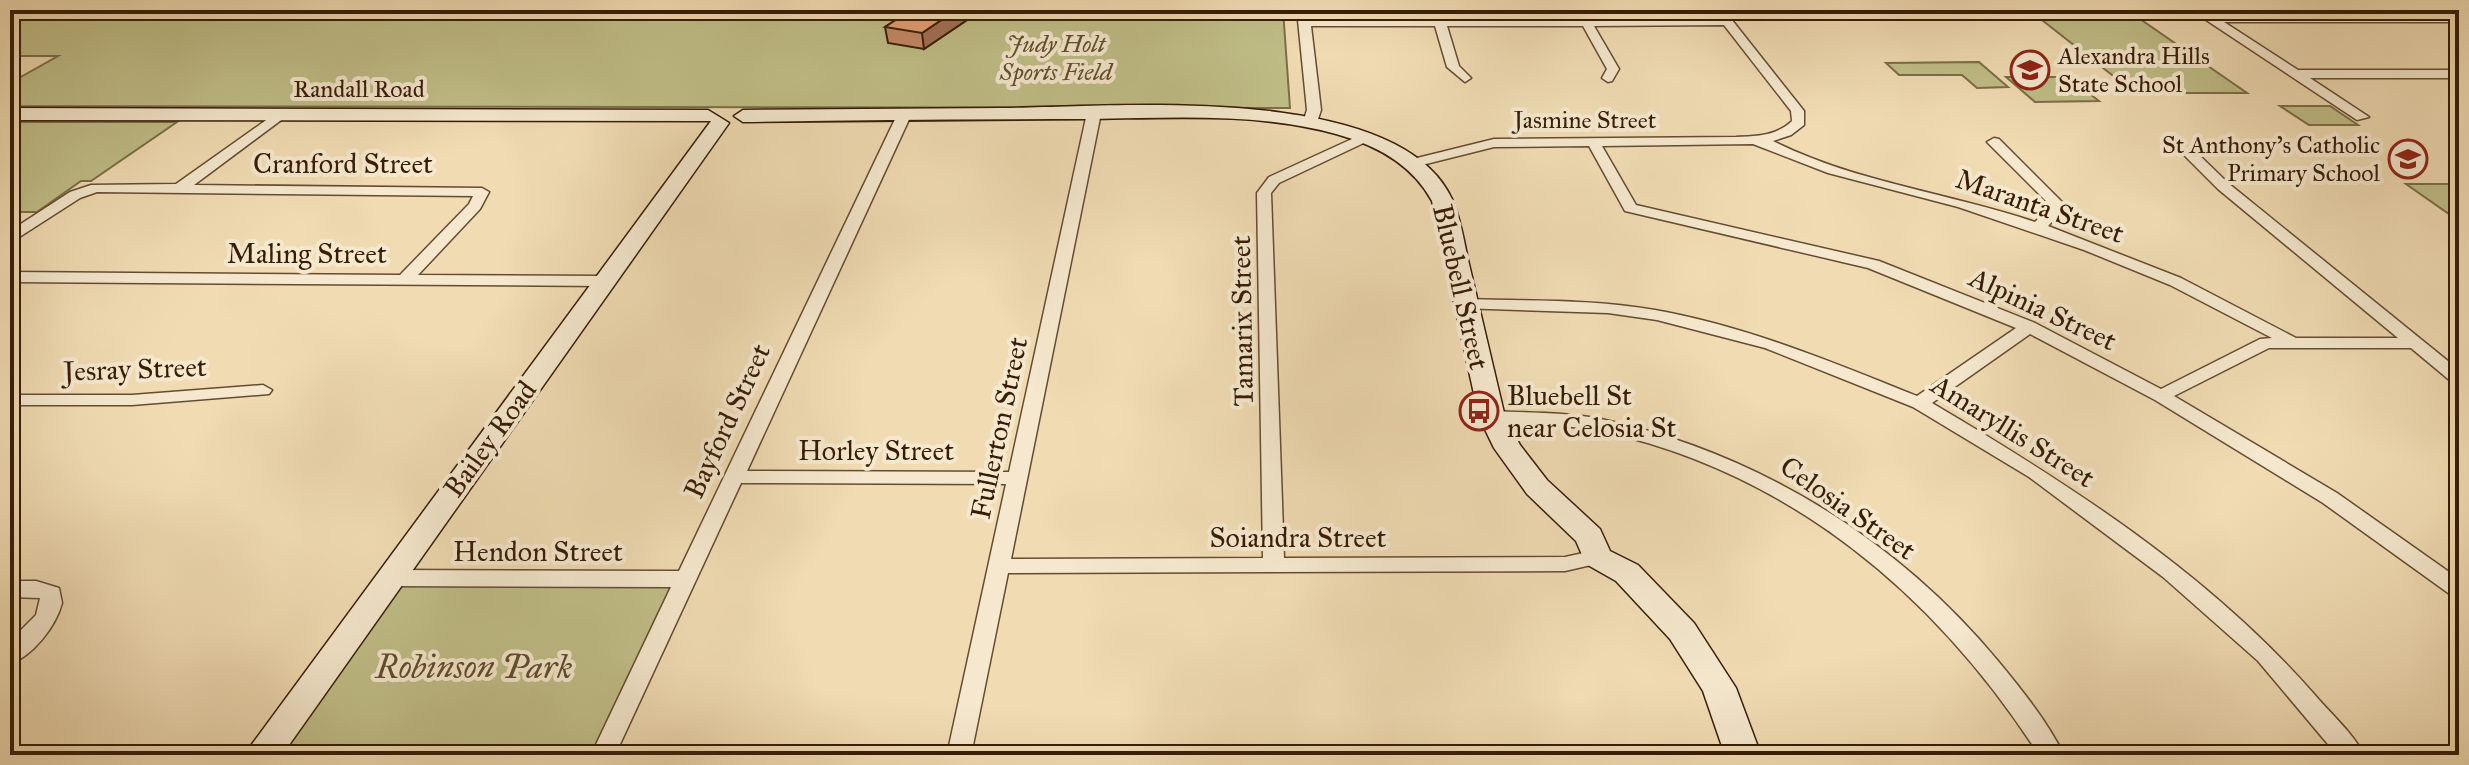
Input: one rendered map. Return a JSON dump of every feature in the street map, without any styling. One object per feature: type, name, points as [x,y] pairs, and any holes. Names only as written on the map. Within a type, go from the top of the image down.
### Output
[{"type":"street","points":[[1718,10],[1799,117],[1794,129],[1760,140]]},
{"type":"street","points":[[2197,10],[2362,117]]},
{"type":"street","points":[[1310,122],[1314,110],[1303,16],[1440,23],[1728,22]]},
{"type":"street","points":[[2211,19],[2459,19]]},
{"type":"street","points":[[1440,23],[1453,67],[1465,78]]},
{"type":"street","points":[[1587,23],[1613,69],[1608,78]]},
{"type":"street","points":[[2296,74],[2459,74]]},
{"type":"street","name":"Randall Road","points":[[10,114],[723,118],[905,113],[1187,113]]},
{"type":"street","name":"Bayford Street","points":[[603,755],[905,113]]},
{"type":"street","name":"Fullerton Street","points":[[959,755],[1094,113]]},
{"type":"street","name":"Bluebell Street","points":[[1187,113],[1245,114],[1310,122],[1365,137],[1414,163],[1434,184],[1443,201],[1492,417],[1508,448],[1537,487],[1589,536],[1597,557],[1627,573],[1682,631],[1719,688],[1743,755]]},
{"type":"street","points":[[180,188],[279,115]]},
{"type":"street","name":"Bailey Road","points":[[262,755],[723,118]]},
{"type":"street","name":"Tamarix Street","points":[[1274,565],[1264,193],[1274,180],[1365,137]]},
{"type":"street","name":"Jasmine Street","points":[[1414,163],[1483,144],[1760,140]]},
{"type":"street","name":"Maranta Street","points":[[1760,140],[1808,162],[2037,228],[2189,289],[2293,343]]},
{"type":"street","name":"Alpinia Street","points":[[1593,142],[1623,201],[1642,214],[1873,264],[2029,327],[2161,396],[2330,498],[2459,590]]},
{"type":"street","points":[[1994,142],[2055,202],[2056,210],[2037,228]]},
{"type":"street","points":[[2190,154],[2223,186],[2459,379]]},
{"type":"street","name":"Cranford Street","points":[[36,220],[84,190],[180,188],[482,192],[475,206],[404,280]]},
{"type":"street","points":[[10,220],[36,220]]},
{"type":"street","points":[[10,238],[36,220]]},
{"type":"street","name":"Maling Street","points":[[10,277],[604,281]]},
{"type":"street","name":"Amaryllis Street","points":[[1465,304],[1595,307],[1657,315],[1771,344],[1919,403],[2036,473],[2171,572],[2266,655],[2352,755]]},
{"type":"street","points":[[1919,403],[2029,327]]},
{"type":"street","points":[[2161,396],[2253,347],[2293,343],[2416,343]]},
{"type":"street","name":"Jesray Street","points":[[10,400],[132,400],[263,390]]},
{"type":"street","name":"Celosia Street","points":[[1492,417],[1562,420],[1637,434],[1713,459],[1799,502],[1904,581],[1976,650],[2026,713],[2052,755]]},
{"type":"street","name":"Horley Street","points":[[734,477],[1017,478]]},
{"type":"street","name":"Soiandra Street","points":[[999,566],[1565,564],[1597,557]]},
{"type":"street","name":"Hendon Street","points":[[391,578],[685,579]]},
{"type":"street","points":[[10,589],[36,589],[51,594],[53,604],[46,619],[10,655]]},
{"type":"green space","name":"Judy Holt Sports Field","points":[[23,10],[1283,10],[1290,108],[10,106],[10,83],[58,56],[10,56],[10,16]]},
{"type":"green space","points":[[2029,10],[2127,10],[2247,93],[2135,93]]},
{"type":"green space","points":[[1979,62],[2008,87],[1977,88],[1962,75],[1899,75],[1886,63]]},
{"type":"green space","points":[[2006,77],[2068,77],[2099,101],[2035,102]]},
{"type":"green space","points":[[2280,106],[2330,106],[2358,125],[2309,125]]},
{"type":"green space","points":[[10,122],[177,122],[91,181],[81,181],[37,212],[10,212]]},
{"type":"green space","points":[[2406,184],[2459,184],[2459,221]]},
{"type":"green space","name":"Robinson Park","points":[[391,578],[685,579],[603,755],[262,755]]},
{"type":"building","points":[[910,10],[956,10],[922,33],[885,27]]},
{"type":"place","name":"Alexandra Hills State School","points":[[2030,70]]},
{"type":"place","name":"St Anthony's Catholic Primary School","points":[[2408,159]]},
{"type":"place","name":"Bluebell St near Celosia St","points":[[1479,411]]}]
